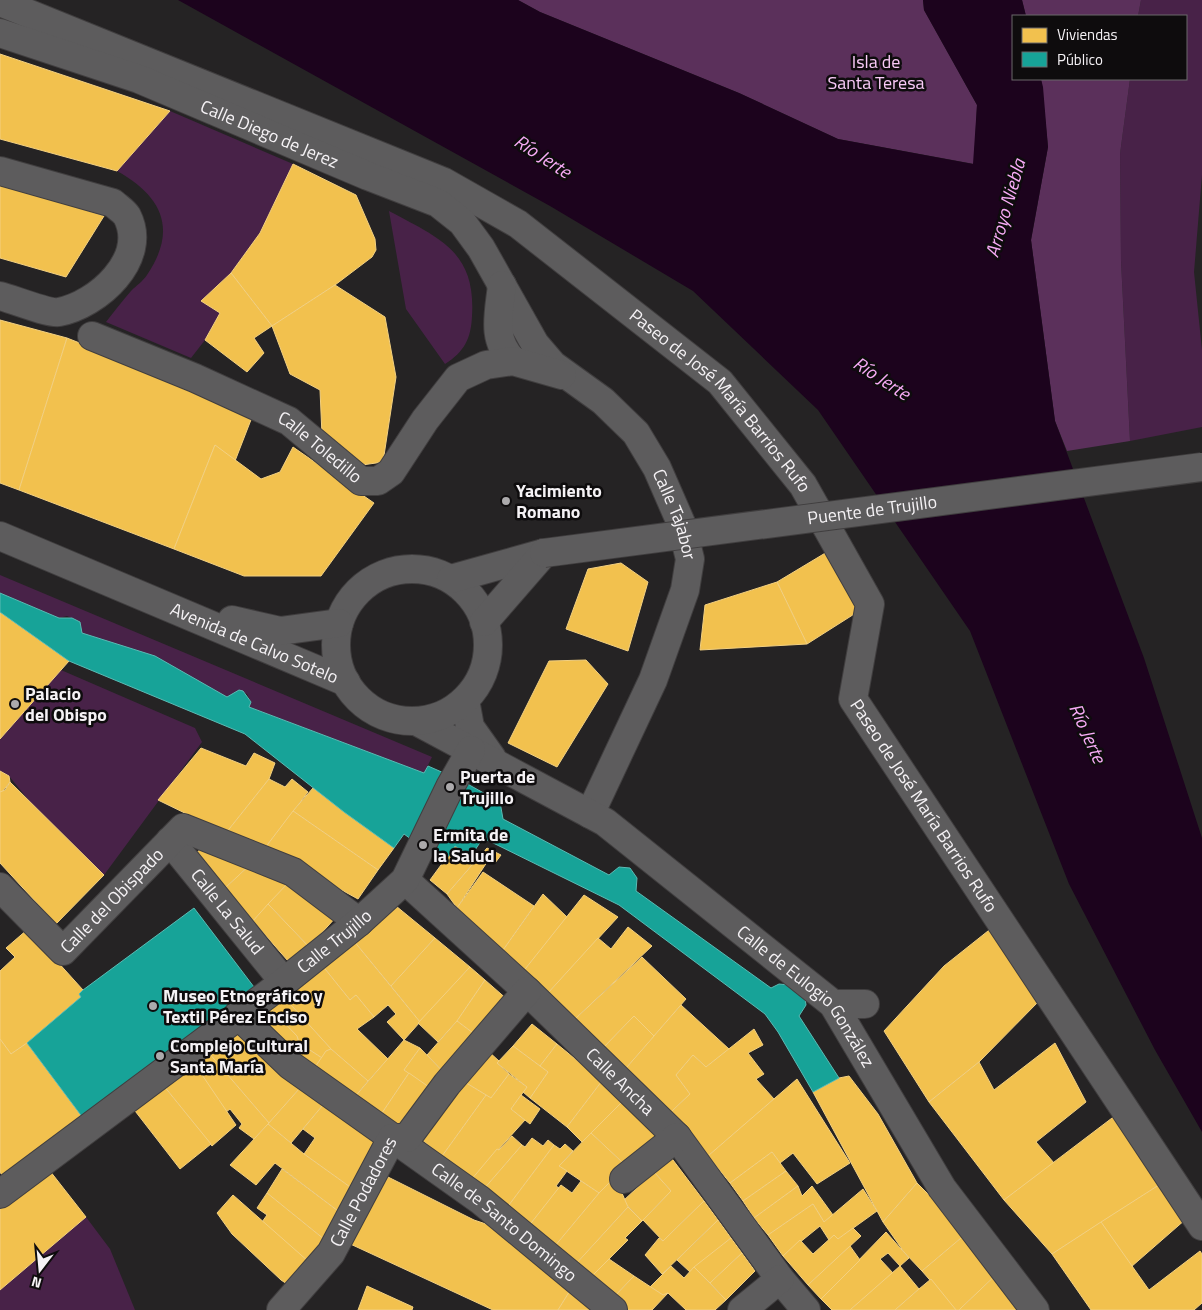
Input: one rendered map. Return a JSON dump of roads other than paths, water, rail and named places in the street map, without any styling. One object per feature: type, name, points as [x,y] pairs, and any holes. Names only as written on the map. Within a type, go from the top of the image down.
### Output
[{"type":"street","name":"Paseo de José María Barrios Rufo","points":[[0,2],[444,182],[518,224],[720,382],[803,485],[870,604],[854,698],[1202,1226]]},
{"type":"street","name":"Calle Diego de Jerez","points":[[0,33],[139,79],[368,176],[438,203],[462,222],[481,248],[502,285]]},
{"type":"street","points":[[0,171],[113,203],[126,216],[132,239],[128,258],[117,276],[99,294],[78,306],[56,312],[0,296]]},
{"type":"street","points":[[502,285],[498,338],[502,351],[513,361]]},
{"type":"street","name":"Calle Tajabor","points":[[502,285],[535,344],[565,376],[603,401],[636,433],[658,468],[681,523],[690,559],[685,590],[653,680],[590,814]]},
{"type":"street","name":"Calle Toledillo","points":[[92,336],[195,378],[289,421],[361,481],[378,481],[391,472],[425,420],[458,378],[486,365],[513,361],[565,376]]},
{"type":"street","name":"Puente de Trujillo","points":[[451,579],[544,553],[1202,467]]},
{"type":"street","name":"Avenida de Calvo Sotelo","points":[[0,536],[346,682]]},
{"type":"street","points":[[484,622],[544,553]]},
{"type":"street","points":[[409,569],[433,572],[451,579],[473,599],[484,622],[488,642],[486,663],[478,683],[465,700],[434,718],[416,721],[395,719],[376,712],[359,699],[346,682],[338,663],[336,643],[339,623],[349,602],[365,585],[386,574],[409,569]]},
{"type":"street","name":"Avenida de Calvo Sotelo","points":[[162,604],[280,631],[339,623]]},
{"type":"street","points":[[465,700],[470,727],[496,764]]},
{"type":"street","name":"Calle de Eulogio González","points":[[416,721],[605,822],[833,1004],[942,1188],[1035,1310]]},
{"type":"street","name":"Calle Trujillo","points":[[0,1194],[284,982],[359,922],[405,880],[450,786],[472,750]]},
{"type":"street","points":[[176,835],[292,872],[359,922]]},
{"type":"street","name":"Calle del Obispado","points":[[0,887],[63,952],[176,835]]},
{"type":"street","name":"Calle La Salud","points":[[176,835],[284,982]]},
{"type":"street","name":"Calle Ancha","points":[[405,880],[527,991],[677,1136],[780,1279],[806,1310]]},
{"type":"street","name":"Calle Podadores","points":[[280,1310],[331,1253],[392,1138],[407,1138],[447,1084],[527,991]]},
{"type":"street","points":[[833,1004],[865,1004]]},
{"type":"street","name":"Calle de Santo Domingo","points":[[238,1015],[290,1065],[480,1200],[613,1310]]},
{"type":"street","points":[[624,1179],[677,1136]]},
{"type":"street","points":[[742,1310],[780,1279]]},
{"type":"water","points":[[178,0],[518,0],[540,12],[739,93],[838,139],[973,164],[977,105],[924,10],[923,0],[1022,0],[1026,15],[1012,15],[1012,80],[1041,80],[1043,87],[1048,147],[1031,240],[1055,421],[1144,658],[1202,838],[1202,1132],[1155,1050],[1069,884],[970,631],[818,410],[693,291],[550,206]]},
{"type":"place","name":"Yacimiento Romano","points":[[506,501]]},
{"type":"place","name":"Palacio del Obispo","points":[[15,704]]},
{"type":"place","name":"Puerta de Trujillo","points":[[450,787]]},
{"type":"place","name":"Ermita de la Salud","points":[[423,845]]},
{"type":"place","name":"Museo Etnográfico y Textil Pérez Enciso","points":[[153,1006]]},
{"type":"place","name":"Complejo Cultural Santa María","points":[[160,1056]]},
{"type":"park label","name":"Isla de Santa Teresa","points":[[876,72]]},
{"type":"water label","name":"Río Jerte","points":[[543,156]]},
{"type":"water label","name":"Arroyo Niebla","points":[[1005,208]]},
{"type":"water label","name":"Río Jerte","points":[[882,378]]},
{"type":"water label","name":"Río Jerte","points":[[1088,733]]}]
